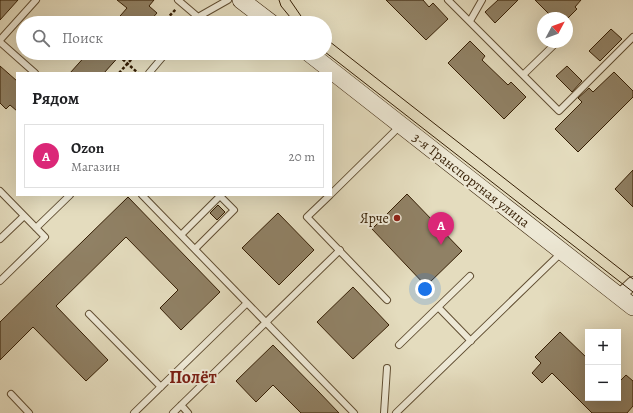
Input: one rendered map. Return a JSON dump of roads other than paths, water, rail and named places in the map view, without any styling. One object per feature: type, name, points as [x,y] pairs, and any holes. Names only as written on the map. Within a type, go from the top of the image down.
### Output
[{"type":"main road","points":[[241,0],[262,16]]},
{"type":"main road","name":"3-я Транспортная улица","points":[[318,60],[633,307]]},
{"type":"street","points":[[619,296],[633,283]]},
{"type":"lane","points":[[22,16],[36,0]]},
{"type":"lane","points":[[200,16],[228,0]]},
{"type":"lane","points":[[448,0],[559,111],[633,37]]},
{"type":"lane","points":[[470,21],[482,0]]},
{"type":"lane","points":[[180,1],[197,16]]},
{"type":"lane","points":[[16,23],[0,41],[16,56]]},
{"type":"lane","points":[[523,75],[550,48]]},
{"type":"lane","points":[[21,60],[34,72]]},
{"type":"lane","points":[[149,72],[160,60]]},
{"type":"lane","points":[[332,192],[401,125]]},
{"type":"lane","points":[[0,191],[45,237],[0,281]]},
{"type":"lane","points":[[36,228],[69,196]]},
{"type":"lane","points":[[143,196],[354,413]]},
{"type":"lane","points":[[181,235],[220,196],[234,210],[195,249]]},
{"type":"lane","points":[[328,196],[307,217],[388,300]]},
{"type":"lane","points":[[0,239],[24,216]]},
{"type":"lane","points":[[173,413],[340,250]]},
{"type":"lane","points":[[396,413],[562,251]]},
{"type":"lane","points":[[399,346],[470,276]]},
{"type":"lane","points":[[134,413],[247,303]]},
{"type":"lane","points":[[438,308],[471,341]]},
{"type":"lane","points":[[89,314],[161,387]]},
{"type":"lane","points":[[384,413],[387,368]]},
{"type":"lane","points":[[11,394],[29,413]]},
{"type":"lane","points":[[181,405],[188,413]]},
{"type":"tram line","points":[[279,0],[281,6],[289,16]]},
{"type":"tram line","points":[[290,0],[301,16]]},
{"type":"tram line","points":[[332,43],[633,279]]},
{"type":"tram line","points":[[332,57],[633,292]]},
{"type":"place","name":"Ярче","points":[[397,218]]},
{"type":"place","name":"Ozon","points":[[441,245]]},
{"type":"district","name":"Полёт","points":[[193,377]]}]
